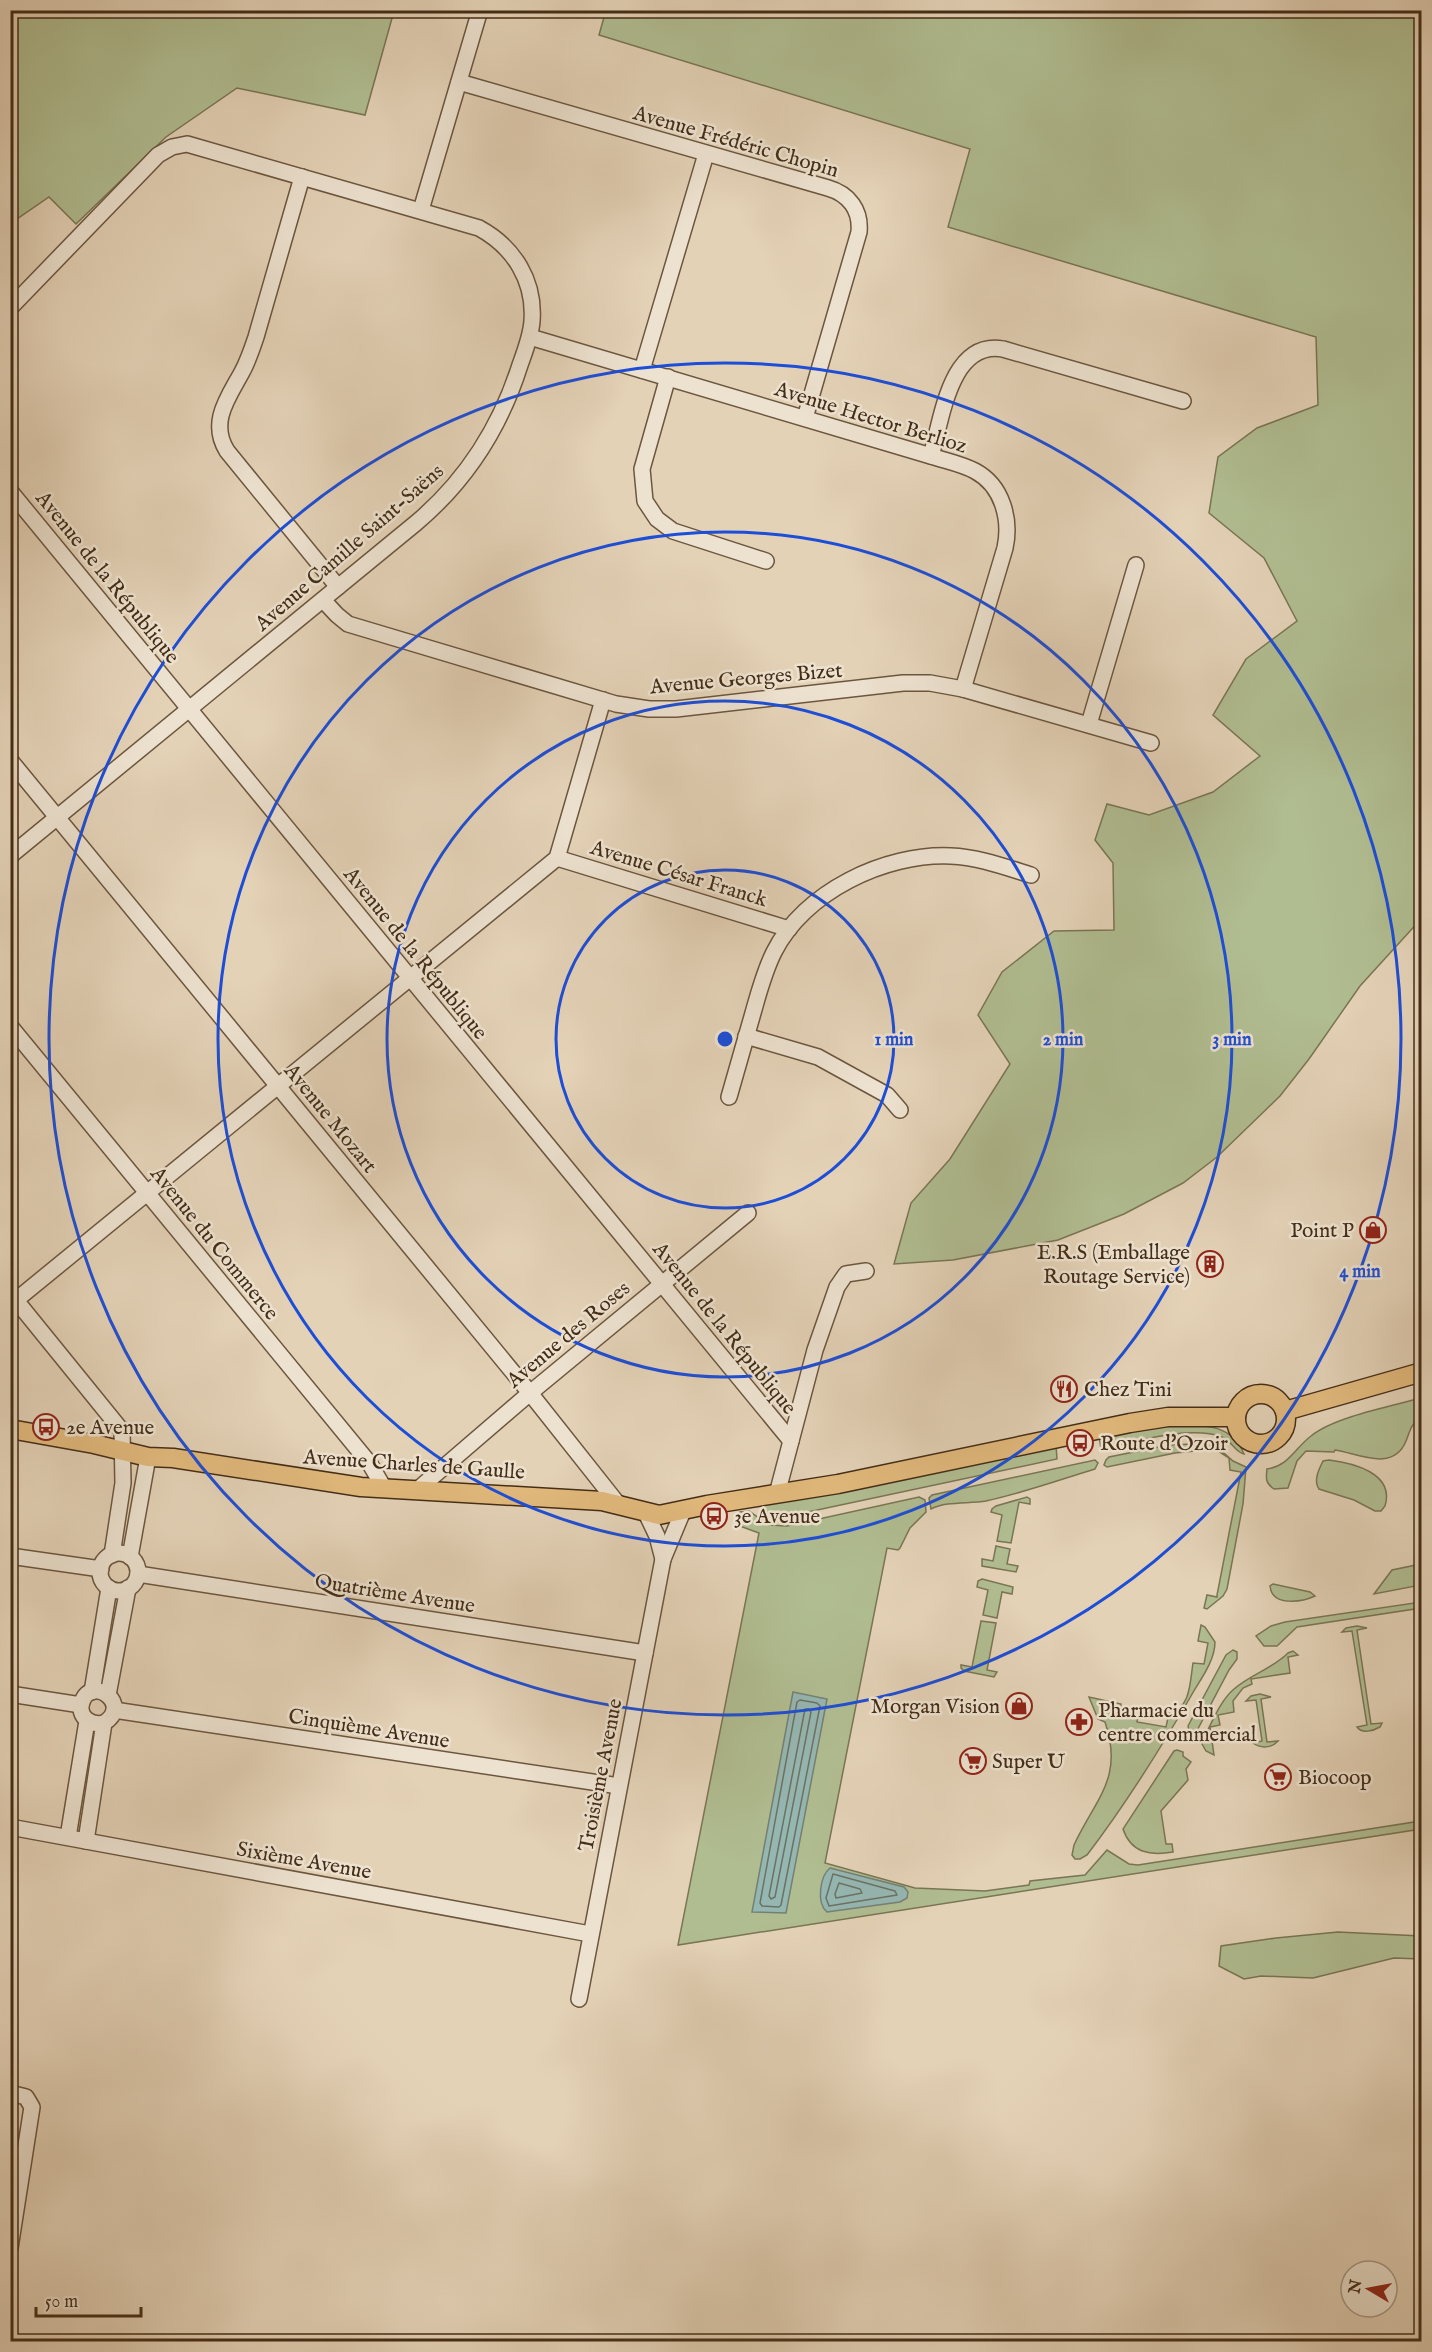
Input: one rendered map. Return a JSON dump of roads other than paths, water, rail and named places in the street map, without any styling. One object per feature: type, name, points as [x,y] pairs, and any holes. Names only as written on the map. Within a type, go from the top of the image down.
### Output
[{"type":"main road","points":[[1285,1411],[1422,1372]]},
{"type":"main road","points":[[1259,1394],[1276,1398],[1285,1411],[1286,1424],[1282,1434],[1273,1441],[1262,1444],[1251,1442],[1243,1436],[1236,1417],[1244,1401],[1259,1394]]},
{"type":"main road","name":"Avenue Charles de Gaulle","points":[[10,1430],[94,1444],[148,1457],[173,1458],[337,1484],[416,1491],[543,1496],[618,1504],[646,1513],[668,1515],[1082,1432],[1168,1417],[1236,1417]]},
{"type":"street","points":[[421,210],[480,10]]},
{"type":"street","name":"Avenue Frédéric Chopin","points":[[459,82],[833,189],[847,198],[858,214],[859,235],[805,418]]},
{"type":"street","name":"Avenue Camille Saint-Saëns","points":[[10,308],[155,158],[172,147],[190,144],[479,228],[512,254],[522,270],[530,295],[532,321],[530,337],[509,397],[496,426],[464,476],[426,514],[10,856]]},
{"type":"street","points":[[642,370],[706,154]]},
{"type":"street","points":[[302,177],[254,343],[247,362],[226,399],[219,427],[228,451],[338,587]]},
{"type":"street","name":"Avenue Hector Berlioz","points":[[530,337],[931,456],[982,476],[997,494],[1008,531],[963,689]]},
{"type":"street","points":[[931,456],[956,372],[969,358],[987,349],[1003,349],[1183,401]]},
{"type":"street","points":[[668,377],[642,470],[642,491],[645,501],[657,519],[673,531],[766,561]]},
{"type":"street","name":"Avenue de la République","points":[[10,491],[791,1441]]},
{"type":"street","points":[[1089,724],[1136,565]]},
{"type":"street","name":"Avenue Georges Bizet","points":[[323,600],[340,619],[348,624],[603,700],[637,708],[663,710],[903,683],[930,683],[963,689],[1151,743]]},
{"type":"street","points":[[112,1555],[123,1482],[122,1431],[12,1299],[557,858],[603,700]]},
{"type":"street","name":"Avenue Mozart","points":[[10,760],[530,1393],[618,1504]]},
{"type":"street","points":[[729,1097],[765,973],[789,929],[815,904],[844,883],[869,871],[895,862],[928,856],[963,856],[1031,875]]},
{"type":"street","name":"Avenue César Franck","points":[[557,858],[789,929]]},
{"type":"street","name":"Avenue du Commerce","points":[[10,1026],[370,1464],[384,1488]]},
{"type":"street","points":[[746,1036],[818,1057],[887,1095],[900,1110]]},
{"type":"street","name":"Avenue des Roses","points":[[416,1491],[530,1393],[748,1213]]},
{"type":"street","points":[[777,1494],[810,1366],[837,1287],[846,1274],[866,1271]]},
{"type":"street","points":[[130,1557],[148,1457]]},
{"type":"street","name":"Troisième Avenue","points":[[579,1999],[663,1559],[683,1511]]},
{"type":"street","name":"Troisième Avenue","points":[[646,1513],[657,1536],[663,1559]]},
{"type":"street","points":[[121,1553],[130,1557],[136,1564],[138,1574],[135,1582],[128,1588],[119,1590],[109,1588],[102,1580],[100,1569],[104,1560],[121,1553]]},
{"type":"street","points":[[10,1556],[100,1569]]},
{"type":"street","name":"Quatrième Avenue","points":[[138,1574],[645,1653]]},
{"type":"street","points":[[92,1692],[109,1588]]},
{"type":"street","points":[[108,1695],[128,1588]]},
{"type":"street","points":[[98,1690],[108,1695],[112,1699],[114,1710],[109,1720],[92,1724],[87,1721],[81,1711],[81,1705],[87,1695],[98,1690]]},
{"type":"street","points":[[10,1694],[81,1705]]},
{"type":"street","name":"Cinquième Avenue","points":[[114,1710],[619,1786]]},
{"type":"street","points":[[68,1837],[87,1721]]},
{"type":"street","points":[[86,1841],[104,1723]]},
{"type":"street","name":"Sixième Avenue","points":[[10,1827],[590,1934]]},
{"type":"street","points":[[10,2093],[26,2097],[32,2107],[10,2248]]},
{"type":"water","points":[[793,1692],[827,1699],[786,1913],[752,1912]]},
{"type":"water","points":[[830,1868],[904,1887],[908,1892],[907,1898],[900,1902],[827,1912],[820,1896],[824,1877]]},
{"type":"place","name":"Point P","points":[[1373,1230]]},
{"type":"place","name":"E.R.S (Emballage Routage Service)","points":[[1210,1264]]},
{"type":"place","name":"Chez Tini","points":[[1064,1389]]},
{"type":"place","name":"2e Avenue","points":[[46,1427]]},
{"type":"place","name":"Route d'Ozoir","points":[[1080,1443]]},
{"type":"place","name":"3e Avenue","points":[[714,1516]]},
{"type":"place","name":"Morgan Vision","points":[[1019,1706]]},
{"type":"place","name":"Pharmacie du centre commercial","points":[[1079,1722]]},
{"type":"place","name":"Super U","points":[[973,1761]]},
{"type":"place","name":"Biocoop","points":[[1278,1777]]}]
